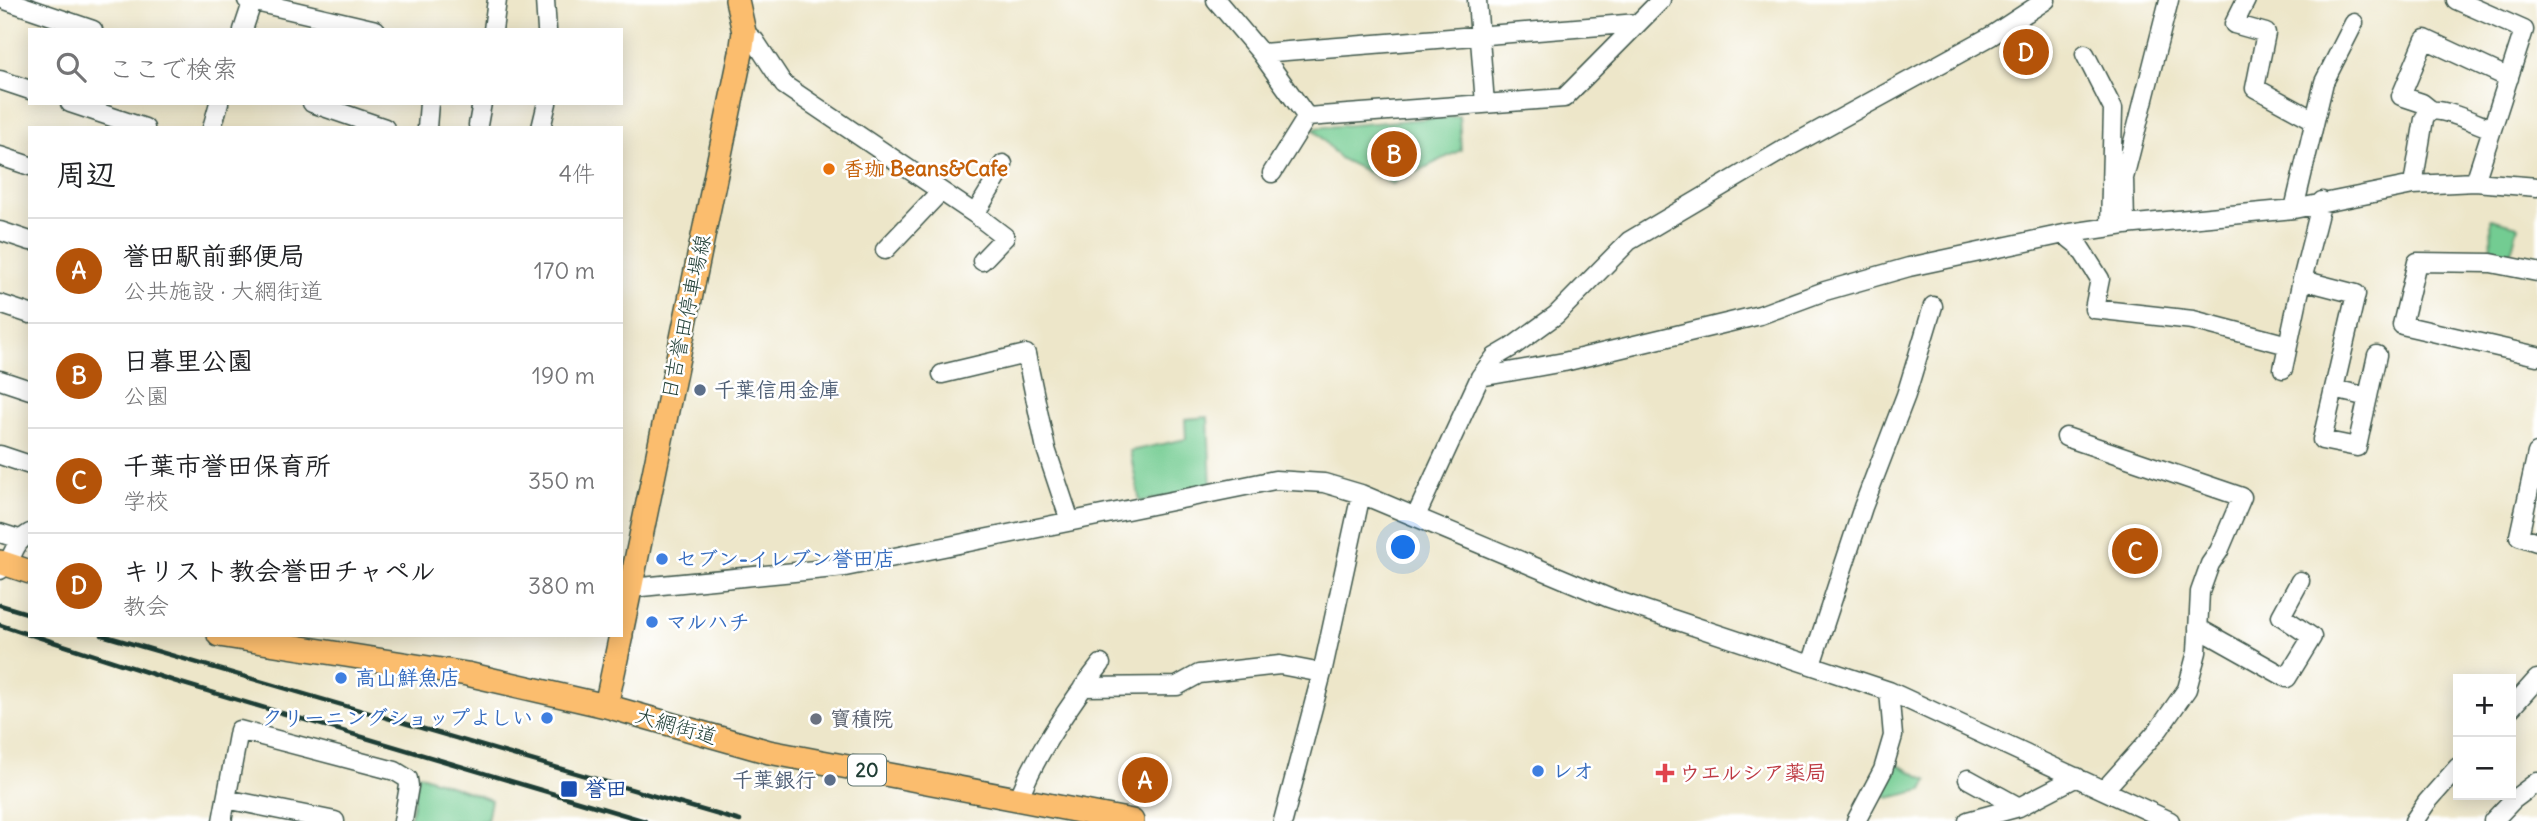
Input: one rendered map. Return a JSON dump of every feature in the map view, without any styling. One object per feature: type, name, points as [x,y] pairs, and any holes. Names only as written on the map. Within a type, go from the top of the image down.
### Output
[{"type":"main road","name":"日吉誉田停車場線","points":[[623,616],[626,588],[744,32],[737,0]]},
{"type":"main road","points":[[3,565],[28,571]]},
{"type":"main road","name":"大網街道","points":[[232,637],[467,674],[606,706],[769,752],[1132,821]]},
{"type":"main road","name":"日吉誉田停車場線","points":[[606,706],[620,637]]},
{"type":"street","points":[[5,0],[87,28]]},
{"type":"street","points":[[244,28],[251,0],[368,28]]},
{"type":"street","points":[[493,28],[497,0]]},
{"type":"street","points":[[545,0],[547,28]]},
{"type":"street","points":[[1216,0],[1261,53],[1307,117]]},
{"type":"street","points":[[1477,0],[1485,104]]},
{"type":"street","points":[[1307,117],[1564,97],[1661,0]]},
{"type":"street","points":[[1416,516],[1480,377],[1495,357],[1556,315],[1629,241],[1783,150],[1991,36],[2046,0]]},
{"type":"street","points":[[2117,226],[2124,178],[2169,0]]},
{"type":"street","points":[[2246,0],[2234,24],[2266,33],[2255,88],[2314,120]]},
{"type":"street","points":[[2461,1],[2524,30],[2476,183]]},
{"type":"street","points":[[1261,53],[1638,23]]},
{"type":"street","points":[[2294,209],[2324,82],[2354,23]]},
{"type":"street","points":[[744,32],[755,41],[784,85],[1005,237],[982,261]]},
{"type":"street","points":[[2492,129],[2432,111],[2422,103],[2401,96],[2425,39],[2509,78]]},
{"type":"street","points":[[2519,47],[2537,50]]},
{"type":"street","points":[[2085,54],[2113,109],[2117,226]]},
{"type":"street","points":[[0,80],[28,89]]},
{"type":"street","points":[[76,105],[139,126]]},
{"type":"street","points":[[213,126],[218,105]]},
{"type":"street","points":[[318,105],[380,126]]},
{"type":"street","points":[[427,126],[429,105]]},
{"type":"street","points":[[481,126],[482,105]]},
{"type":"street","points":[[541,126],[547,105]]},
{"type":"street","points":[[2413,185],[2424,119],[2432,111]]},
{"type":"street","points":[[1272,173],[1307,117]]},
{"type":"street","points":[[0,156],[28,165]]},
{"type":"street","points":[[975,214],[1003,164]]},
{"type":"street","points":[[1480,377],[1564,362],[1760,315],[1825,291],[1909,267],[2064,234],[2117,226],[2294,209],[2322,201],[2413,185],[2476,183],[2537,187]]},
{"type":"street","points":[[885,250],[940,191]]},
{"type":"street","points":[[2283,369],[2322,201]]},
{"type":"street","points":[[0,231],[28,241]]},
{"type":"street","points":[[2064,234],[2079,246],[2100,279],[2094,309],[2193,320],[2288,345]]},
{"type":"street","points":[[2537,272],[2491,262],[2417,262],[2402,325],[2537,356]]},
{"type":"street","points":[[2302,280],[2356,294],[2322,440],[2357,447],[2377,355]]},
{"type":"street","points":[[0,304],[28,313]]},
{"type":"street","points":[[1811,664],[1863,507],[1906,395],[1933,306]]},
{"type":"street","points":[[942,374],[1026,354],[1046,449],[1070,521]]},
{"type":"street","points":[[0,380],[28,389]]},
{"type":"street","points":[[2334,389],[2368,397]]},
{"type":"street","points":[[2066,437],[2242,497],[2219,551],[2210,564],[2200,592],[2194,667],[2179,703],[2105,789]]},
{"type":"street","points":[[2537,453],[2519,536],[2537,542]]},
{"type":"street","points":[[0,455],[28,464]]},
{"type":"street","points":[[626,588],[845,567],[1275,480],[1324,483],[1362,494],[1609,598],[1889,691],[2171,821]]},
{"type":"street","points":[[1283,821],[1322,673],[1362,494]]},
{"type":"street","points":[[0,533],[24,536],[3,565]]},
{"type":"street","points":[[2198,628],[2287,678],[2312,637],[2281,616],[2300,581]]},
{"type":"street","points":[[1019,798],[1025,782],[1083,687],[1101,664]]},
{"type":"street","points":[[1083,687],[1177,686],[1199,674],[1280,665],[1322,673]]},
{"type":"street","points":[[2516,702],[2537,679]]},
{"type":"street","points":[[1856,821],[1883,770],[1893,736],[1889,691]]},
{"type":"street","points":[[222,821],[239,730],[395,771],[408,779],[404,821]]},
{"type":"street","points":[[2414,821],[2453,773]]},
{"type":"street","points":[[1968,821],[2019,807],[2077,777]]},
{"type":"street","points":[[1968,779],[2019,807]]},
{"type":"street","points":[[2493,821],[2537,782]]},
{"type":"street","points":[[226,799],[335,821]]},
{"type":"green space","points":[[1459,116],[1461,150],[1392,184],[1339,158],[1313,128]]},
{"type":"green space","points":[[2491,219],[2518,226],[2509,261],[2492,258]]},
{"type":"green space","points":[[1208,417],[1211,487],[1140,502],[1130,451],[1186,439],[1185,419]]},
{"type":"green space","points":[[1892,762],[1928,780],[1923,790],[1889,798],[1876,792]]},
{"type":"green space","points":[[418,774],[491,800],[487,821],[410,821]]},
{"type":"railway","points":[[0,605],[28,613]]},
{"type":"railway","points":[[0,625],[28,634]]},
{"type":"railway","points":[[38,637],[174,681],[645,821]]},
{"type":"railway","points":[[109,637],[740,821]]},
{"type":"place","name":"キリスト教会誉田チャペル","points":[[2026,52]]},
{"type":"place","name":"日暮里公園","points":[[1394,154]]},
{"type":"place","name":"香珈 Beans&Cafe","points":[[829,169]]},
{"type":"place","name":"千葉信用金庫","points":[[700,390]]},
{"type":"place","name":"千葉市誉田保育所","points":[[2135,551]]},
{"type":"place","name":"セブン-イレブン誉田店","points":[[662,559]]},
{"type":"place","name":"マルハチ","points":[[652,622]]},
{"type":"place","name":"高山鮮魚店","points":[[341,678]]},
{"type":"place","name":"クリーニングショップよしい","points":[[547,718]]},
{"type":"place","name":"寶積院","points":[[816,719]]},
{"type":"place","name":"レオ","points":[[1538,771]]},
{"type":"place","name":"ウエルシア薬局","points":[[1665,773]]},
{"type":"place","name":"千葉銀行","points":[[830,780]]},
{"type":"place","name":"誉田駅前郵便局","points":[[1145,780]]},
{"type":"place","name":"誉田","points":[[569,789]]}]
